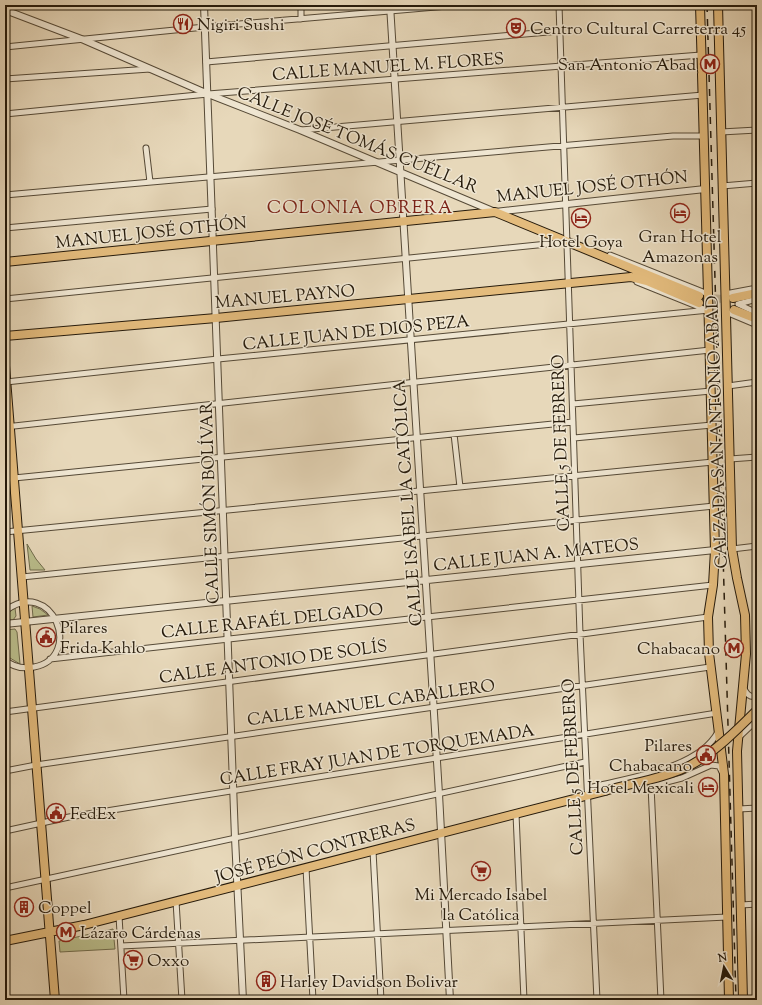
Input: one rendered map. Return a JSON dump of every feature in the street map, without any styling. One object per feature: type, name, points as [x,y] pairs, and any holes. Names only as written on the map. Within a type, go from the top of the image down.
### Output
[{"type":"main road","name":"CALZADA SAN ANTONIO ABAD","points":[[700,5],[715,550],[713,585],[708,617],[710,666],[724,774],[729,1000]]},
{"type":"main road","name":"CALZADA SAN ANTONIO ABAD","points":[[718,5],[722,186],[730,311],[728,386],[732,549],[745,615],[746,654],[738,738],[743,1000]]},
{"type":"main road","name":"MANUEL JOSÉ OTHÓN","points":[[5,262],[495,212]]},
{"type":"main road","name":"CALLE JOSÉ TOMÁS CUÉLLAR","points":[[495,212],[699,300],[639,278],[569,284]]},
{"type":"main road","name":"MANUEL PAYNO","points":[[5,336],[216,318],[569,284]]},
{"type":"main road","points":[[729,296],[757,293]]},
{"type":"main road","points":[[730,311],[757,319]]},
{"type":"main road","points":[[5,366],[7,426],[14,478],[55,1000]]},
{"type":"main road","name":"JOSÉ PEÓN CONTRERAS","points":[[5,941],[119,916],[676,772],[690,766],[709,754],[757,710]]},
{"type":"street","name":"CALLE SIMÓN BOLÍVAR","points":[[204,5],[224,510],[233,791],[243,1000]]},
{"type":"street","points":[[301,5],[301,19]]},
{"type":"street","points":[[5,47],[301,19],[390,8],[459,5]]},
{"type":"street","name":"CALLE 5 DE FEBRERO","points":[[560,5],[580,634],[597,1000]]},
{"type":"street","name":"CALLE ISABEL LA CATÓLICA","points":[[390,8],[442,833],[450,1000]]},
{"type":"street","name":"CALLE JOSÉ TOMÁS CUÉLLAR","points":[[5,10],[84,40],[208,94],[300,130],[400,174],[495,212]]},
{"type":"street","points":[[206,62],[560,31]]},
{"type":"street","name":"CALLE MANUEL M. FLORES","points":[[5,114],[208,94],[701,55]]},
{"type":"street","points":[[5,79],[150,69]]},
{"type":"street","points":[[300,130],[703,95]]},
{"type":"street","points":[[721,132],[757,130]]},
{"type":"street","points":[[5,195],[564,147],[673,136],[704,136]]},
{"type":"street","points":[[146,148],[150,182]]},
{"type":"street","points":[[722,186],[757,183]]},
{"type":"street","name":"MANUEL JOSÉ OTHÓN","points":[[495,212],[705,189]]},
{"type":"street","points":[[5,228],[212,209]]},
{"type":"street","points":[[5,299],[406,260],[574,241],[708,294]]},
{"type":"street","points":[[591,281],[604,283],[624,281],[637,282],[709,310]]},
{"type":"street","points":[[729,296],[757,288]]},
{"type":"street","points":[[757,298],[738,304],[757,313]]},
{"type":"street","name":"CALLE JUAN DE DIOS PEZA","points":[[6,382],[218,359],[411,341],[709,310]]},
{"type":"street","points":[[730,311],[757,324]]},
{"type":"street","points":[[7,426],[710,350]]},
{"type":"street","points":[[728,386],[757,382]]},
{"type":"street","points":[[573,404],[711,391]]},
{"type":"street","points":[[14,478],[573,422]]},
{"type":"street","points":[[574,438],[712,425]]},
{"type":"street","points":[[454,434],[460,487]]},
{"type":"street","points":[[730,459],[757,457]]},
{"type":"street","points":[[5,532],[713,462]]},
{"type":"street","points":[[22,576],[714,506]]},
{"type":"street","points":[[732,549],[757,546]]},
{"type":"street","name":"CALLE JUAN A. MATEOS","points":[[5,624],[715,550]]},
{"type":"street","name":"CALLE RAFAÉL DELGADO","points":[[29,668],[43,664],[50,659],[713,585]]},
{"type":"street","points":[[5,611],[10,607],[24,602],[42,606],[56,619],[60,633],[60,640],[54,654],[50,659]]},
{"type":"street","name":"CALLE ANTONIO DE SOLÍS","points":[[5,712],[708,617]]},
{"type":"street","points":[[5,660],[15,666],[29,668]]},
{"type":"street","name":"CALLE MANUEL CABALLERO","points":[[5,772],[36,765],[710,666]]},
{"type":"street","points":[[742,686],[747,695],[751,697],[757,696]]},
{"type":"street","name":"CALLE FRAY JUAN DE TORQUEMADA","points":[[5,831],[41,822],[717,713]]},
{"type":"street","points":[[738,738],[757,720]]},
{"type":"street","name":"JOSÉ PEÓN CONTRERAS","points":[[587,795],[593,787],[656,770],[690,758],[711,742],[719,729]]},
{"type":"street","points":[[5,888],[585,762]]},
{"type":"street","points":[[661,1000],[651,786],[682,778],[711,765],[719,766],[724,774]]},
{"type":"street","points":[[739,809],[757,808]]},
{"type":"street","points":[[516,814],[524,1000]]},
{"type":"street","points":[[373,850],[382,1000]]},
{"type":"street","points":[[306,868],[313,1000]]},
{"type":"street","points":[[176,901],[182,1000]]},
{"type":"street","points":[[741,905],[757,904]]},
{"type":"street","points":[[119,916],[124,1000]]},
{"type":"street","points":[[121,946],[726,917]]},
{"type":"green space","points":[[27,544],[36,559],[45,570],[30,570]]},
{"type":"green space","points":[[32,606],[40,609],[48,615],[33,617]]},
{"type":"green space","points":[[15,608],[16,616],[13,620],[5,620],[5,614]]},
{"type":"green space","points":[[15,629],[17,632],[20,664],[5,655],[5,630]]},
{"type":"green space","name":"Lázaro Cárdenas","points":[[113,929],[115,949],[60,952],[59,941]]},
{"type":"tunnel","points":[[702,297],[723,299],[732,298]]},
{"type":"tunnel","points":[[699,303],[732,309]]},
{"type":"railway","points":[[707,5],[736,1000]]},
{"type":"place","name":"Nigiri Sushi","points":[[183,24]]},
{"type":"place","name":"Centro Cultural Carreterra 45","points":[[516,28]]},
{"type":"place","name":"San Antonio Abad","points":[[710,64]]},
{"type":"place","name":"Gran Hotel Amazonas","points":[[680,213]]},
{"type":"place","name":"Hotel Goya","points":[[581,218]]},
{"type":"place","name":"Pilares Frida Kahlo","points":[[46,637]]},
{"type":"place","name":"Chabacano","points":[[734,648]]},
{"type":"place","name":"Pilares Chabacano","points":[[706,755]]},
{"type":"place","name":"Hotel Mexicali","points":[[708,787]]},
{"type":"place","name":"FedEx","points":[[56,813]]},
{"type":"place","name":"Mi Mercado Isabel la Católica","points":[[481,871]]},
{"type":"place","name":"Coppel","points":[[24,907]]},
{"type":"place","name":"Lázaro Cárdenas","points":[[66,932]]},
{"type":"place","name":"Oxxo","points":[[133,960]]},
{"type":"place","name":"Harley Davidson Bolivar","points":[[266,981]]},
{"type":"district","name":"COLONIA OBRERA","points":[[360,207]]}]
